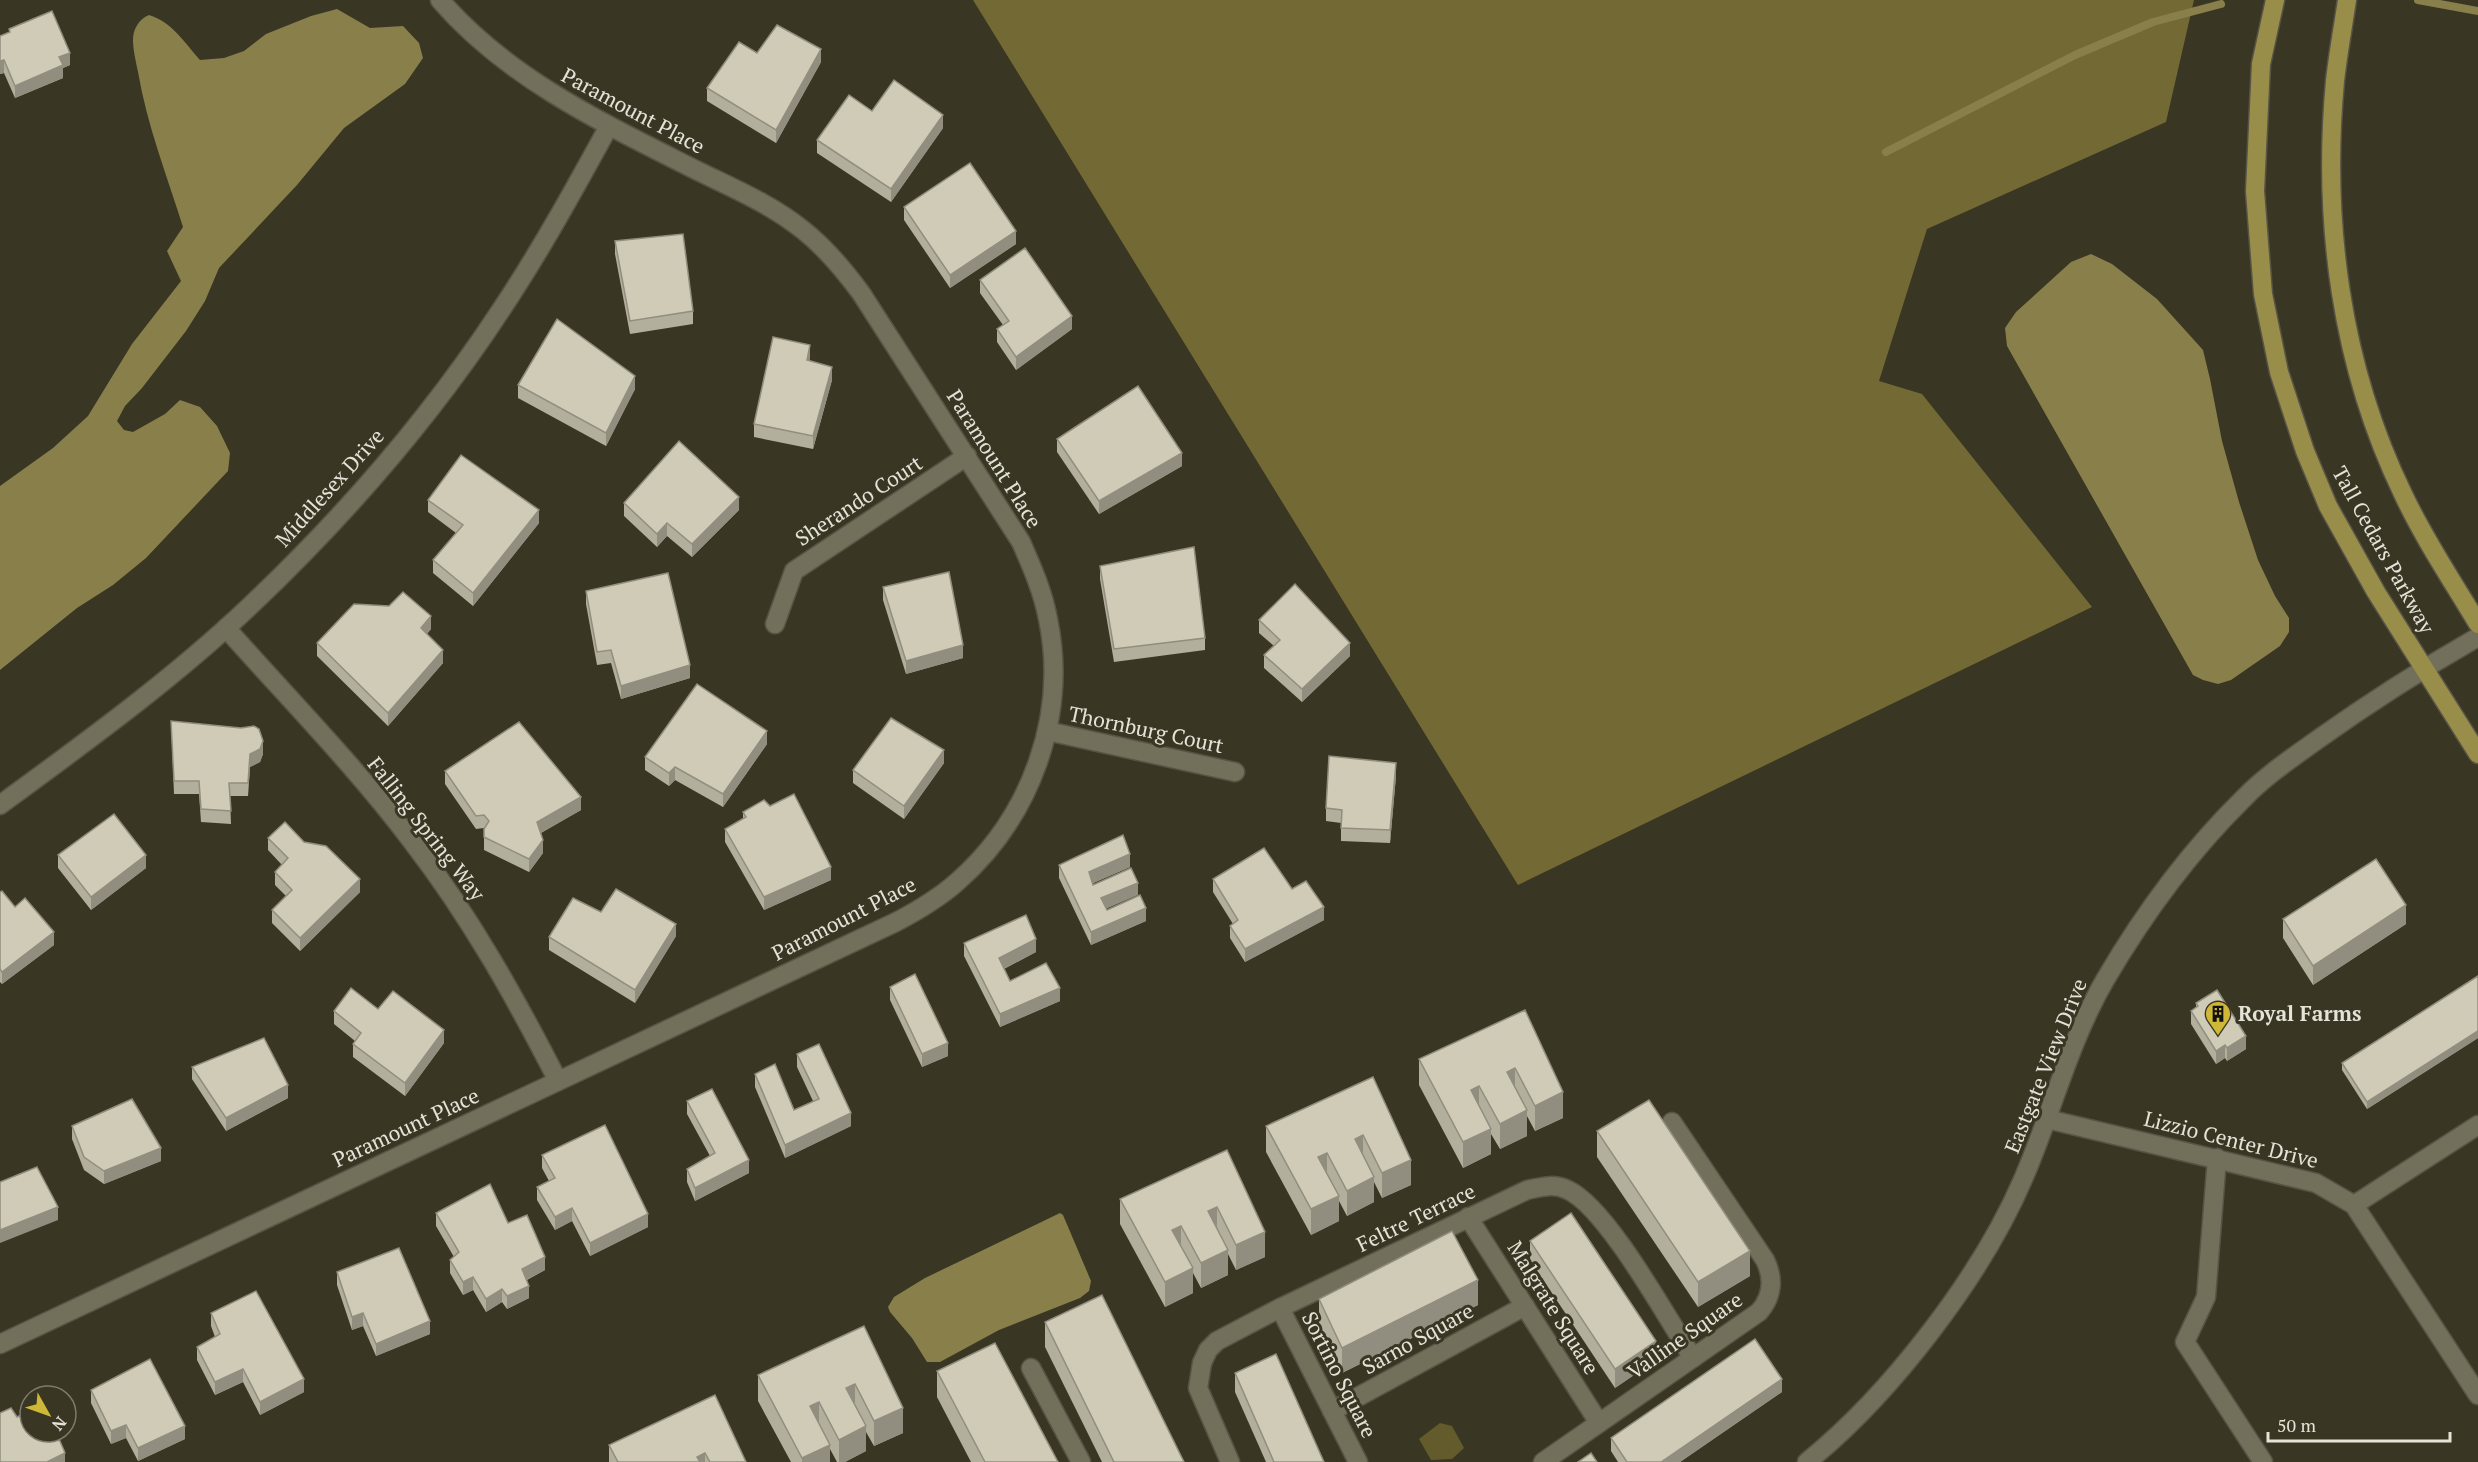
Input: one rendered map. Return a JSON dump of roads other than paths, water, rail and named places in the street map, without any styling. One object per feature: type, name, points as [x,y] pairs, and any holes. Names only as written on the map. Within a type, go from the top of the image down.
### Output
[{"type":"main road","name":"Tall Cedars Parkway","points":[[2275,0],[2261,64],[2255,190],[2263,294],[2279,372],[2305,452],[2328,506],[2376,592],[2478,754]]},
{"type":"main road","name":"Tall Cedars Parkway","points":[[2347,0],[2335,82],[2331,178],[2334,258],[2349,342],[2368,412],[2403,495],[2478,624]]},
{"type":"street","name":"Paramount Place","points":[[0,1344],[896,922],[921,908],[956,883],[990,849],[1015,814],[1036,770],[1047,731],[1053,695],[1053,657],[1048,619],[1038,582],[1021,542],[967,456],[861,293],[835,259],[803,230],[771,208],[609,126],[546,90],[492,50],[440,0]]},
{"type":"street","name":"Middlesex Drive","points":[[0,805],[152,691],[226,628],[314,543],[431,407],[501,310],[564,209],[609,126]]},
{"type":"street","name":"Sherando Court","points":[[775,624],[794,571],[967,456]]},
{"type":"street","name":"Falling Spring Way","points":[[226,628],[371,790],[415,844],[468,920],[516,999],[558,1081]]},
{"type":"street","name":"Eastgate View Drive","points":[[1807,1462],[1828,1445],[1871,1401],[1924,1341],[1999,1227],[2024,1178],[2072,1050],[2104,982],[2156,902],[2198,847],[2245,796],[2290,760],[2375,698],[2478,638]]},
{"type":"street","name":"Thornburg Court","points":[[1047,731],[1235,772]]},
{"type":"street","name":"Lizzio Center Drive","points":[[2047,1119],[2316,1183],[2354,1205],[2478,1395]]},
{"type":"street","name":"Valline Square","points":[[1543,1462],[1760,1312],[1767,1302],[1771,1291],[1765,1260],[1672,1122]]},
{"type":"street","points":[[2354,1205],[2478,1125]]},
{"type":"street","points":[[2217,1158],[2206,1297],[2185,1342],[2263,1462]]},
{"type":"street","name":"Feltre Terrace","points":[[1230,1462],[1198,1388],[1202,1363],[1208,1350],[1218,1341],[1280,1308],[1527,1190],[1550,1185],[1565,1189],[1580,1197],[1593,1208],[1634,1264],[1693,1358]]},
{"type":"street","name":"Malgrate Square","points":[[1468,1217],[1599,1424]]},
{"type":"street","name":"Sarno Square","points":[[1332,1411],[1525,1305]]},
{"type":"street","name":"Sortino Square","points":[[1280,1308],[1358,1462]]},
{"type":"street","points":[[1031,1368],[1081,1462]]},
{"type":"waterway","points":[[2418,0],[2478,11]]},
{"type":"waterway","points":[[1886,152],[2075,55],[2153,22],[2221,4]]},
{"type":"place","name":"Royal Farms","points":[[2218,1037]]}]
